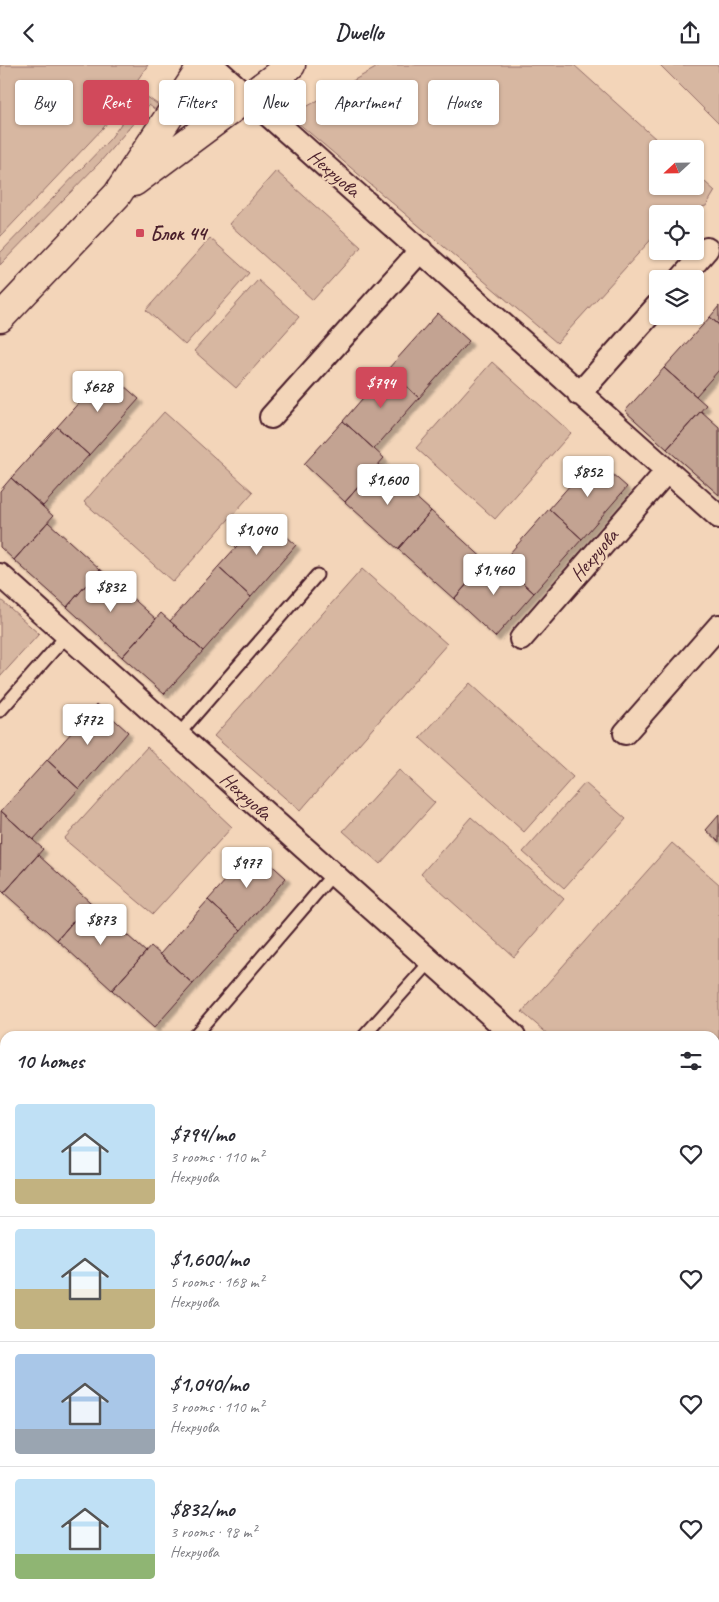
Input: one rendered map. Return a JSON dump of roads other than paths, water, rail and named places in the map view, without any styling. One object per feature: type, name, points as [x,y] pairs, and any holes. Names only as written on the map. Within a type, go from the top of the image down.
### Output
[{"type":"street","points":[[117,195],[203,65]]},
{"type":"street","name":"Нехруова","points":[[212,65],[244,93]]},
{"type":"street","points":[[270,80],[291,65]]},
{"type":"street","points":[[0,319],[117,195],[244,98]]},
{"type":"street","name":"Нехруова","points":[[280,125],[719,517]]},
{"type":"street","points":[[689,270],[707,249]]},
{"type":"street","points":[[271,417],[421,250]]},
{"type":"street","points":[[579,394],[649,315]]},
{"type":"street","name":"Нехруова","points":[[521,639],[667,471]]},
{"type":"street","name":"Нехруова","points":[[0,575],[508,1031]]},
{"type":"street","points":[[625,733],[719,626]]},
{"type":"lane","points":[[178,735],[317,575]]},
{"type":"lane","points":[[0,711],[67,635]]},
{"type":"lane","points":[[198,1031],[334,874]]},
{"type":"lane","points":[[368,1031],[430,961]]},
{"type":"place","name":"Блок 44","points":[[140,233]]}]
